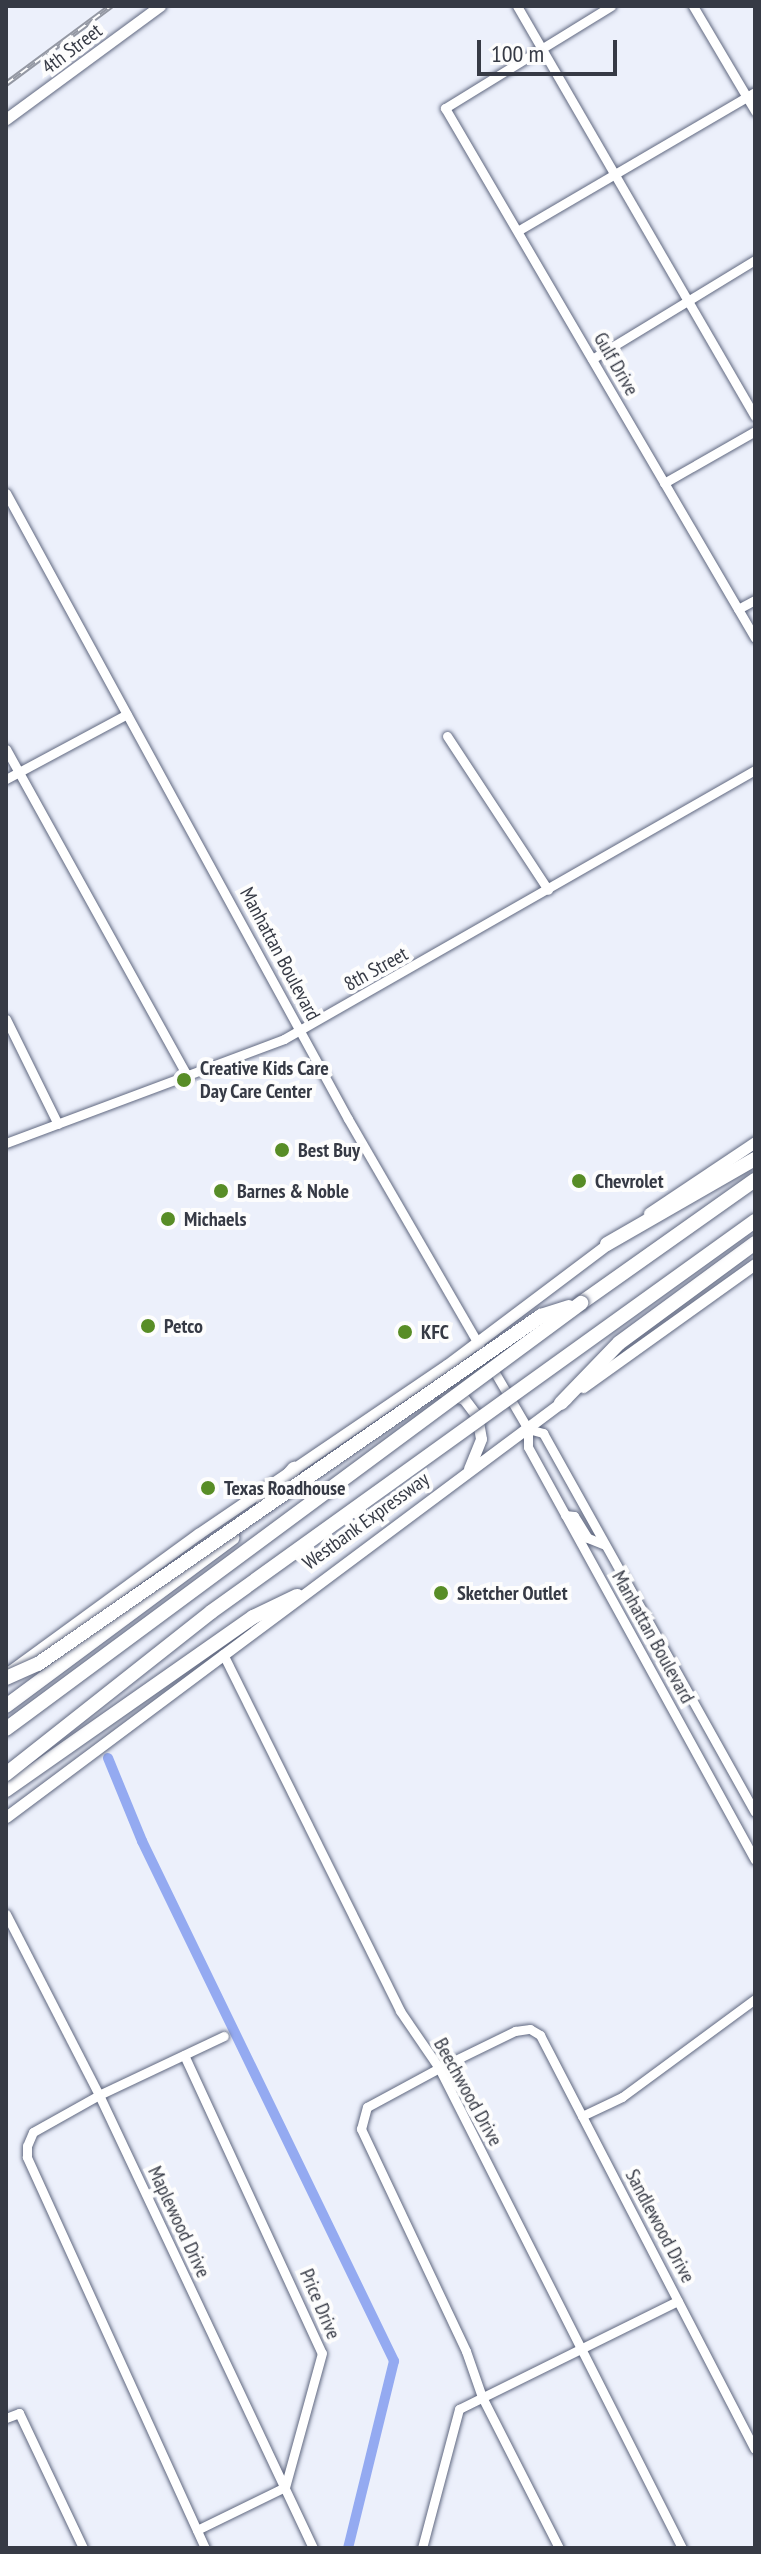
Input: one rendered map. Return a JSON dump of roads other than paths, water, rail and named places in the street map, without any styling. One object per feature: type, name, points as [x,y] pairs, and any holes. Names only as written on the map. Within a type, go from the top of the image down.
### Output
[{"type":"highway","points":[[607,1244],[755,1159]]},
{"type":"highway","points":[[6,1729],[581,1303],[755,1180]]},
{"type":"highway","name":"Westbank Expressway","points":[[6,1774],[211,1612],[755,1221]]},
{"type":"highway","points":[[561,1403],[619,1343],[755,1243]]},
{"type":"highway","points":[[6,1676],[38,1664],[541,1316],[581,1303]]},
{"type":"highway","points":[[6,1706],[241,1531],[294,1469]]},
{"type":"highway","points":[[6,1790],[297,1596]]},
{"type":"main road","name":"4th Street","points":[[6,119],[160,6]]},
{"type":"main road","points":[[6,1676],[477,1342],[607,1244],[755,1142]]},
{"type":"main road","name":"Westbank Expressway","points":[[297,1596],[755,1264]]},
{"type":"main road","points":[[417,1385],[453,1394],[474,1410],[481,1434],[469,1469]]},
{"type":"main road","points":[[6,1817],[220,1648]]},
{"type":"street","points":[[517,6],[755,416]]},
{"type":"street","points":[[541,47],[611,6]]},
{"type":"street","points":[[693,6],[751,94],[755,111]]},
{"type":"street","name":"Gulf Drive","points":[[541,47],[445,108],[755,638]]},
{"type":"street","points":[[519,230],[751,94]]},
{"type":"street","points":[[592,359],[755,260]]},
{"type":"street","points":[[664,483],[755,431]]},
{"type":"street","name":"Manhattan Boulevard","points":[[6,493],[301,1031],[528,1429],[528,1447],[755,1860]]},
{"type":"street","points":[[738,609],[755,600]]},
{"type":"street","points":[[6,779],[127,714]]},
{"type":"street","points":[[447,736],[548,890]]},
{"type":"street","points":[[6,749],[187,1075]]},
{"type":"street","name":"8th Street","points":[[6,1143],[301,1031],[755,770]]},
{"type":"street","points":[[6,1019],[58,1124]]},
{"type":"street","name":"Manhattan Boulevard","points":[[528,1429],[543,1433],[755,1812]]},
{"type":"street","points":[[565,1515],[574,1516],[588,1538],[605,1545]]},
{"type":"street","name":"Beechwood Drive","points":[[220,1648],[400,2011],[439,2068],[682,2548]]},
{"type":"street","points":[[742,1837],[755,1847]]},
{"type":"street","name":"Maplewood Drive","points":[[6,1914],[99,2095],[313,2548]]},
{"type":"street","points":[[582,2116],[622,2097],[755,1999]]},
{"type":"street","name":"Sandlewood Drive","points":[[439,2068],[525,2029],[540,2035],[755,2449]]},
{"type":"street","points":[[205,2548],[27,2157],[27,2146],[33,2132],[99,2095],[224,2036]]},
{"type":"street","name":"Price Drive","points":[[184,2055],[321,2345],[321,2360],[285,2487]]},
{"type":"street","points":[[439,2068],[374,2102],[362,2114],[361,2129],[466,2351],[482,2397],[559,2548]]},
{"type":"street","points":[[423,2548],[455,2413],[678,2301]]},
{"type":"street","points":[[6,2418],[19,2413],[83,2548]]},
{"type":"street","points":[[197,2530],[285,2487]]},
{"type":"waterway","points":[[108,1758],[142,1841],[394,2361],[348,2548]]},
{"type":"railway","points":[[6,84],[111,6]]},
{"type":"place","name":"Creative Kids Care Day Care Center","points":[[184,1080]]},
{"type":"place","name":"Best Buy","points":[[282,1150]]},
{"type":"place","name":"Chevrolet","points":[[579,1181]]},
{"type":"place","name":"Barnes & Noble","points":[[221,1191]]},
{"type":"place","name":"Michaels","points":[[168,1219]]},
{"type":"place","name":"Petco","points":[[148,1326]]},
{"type":"place","name":"KFC","points":[[405,1332]]},
{"type":"place","name":"Texas Roadhouse","points":[[208,1488]]},
{"type":"place","name":"Sketcher Outlet","points":[[441,1593]]}]
